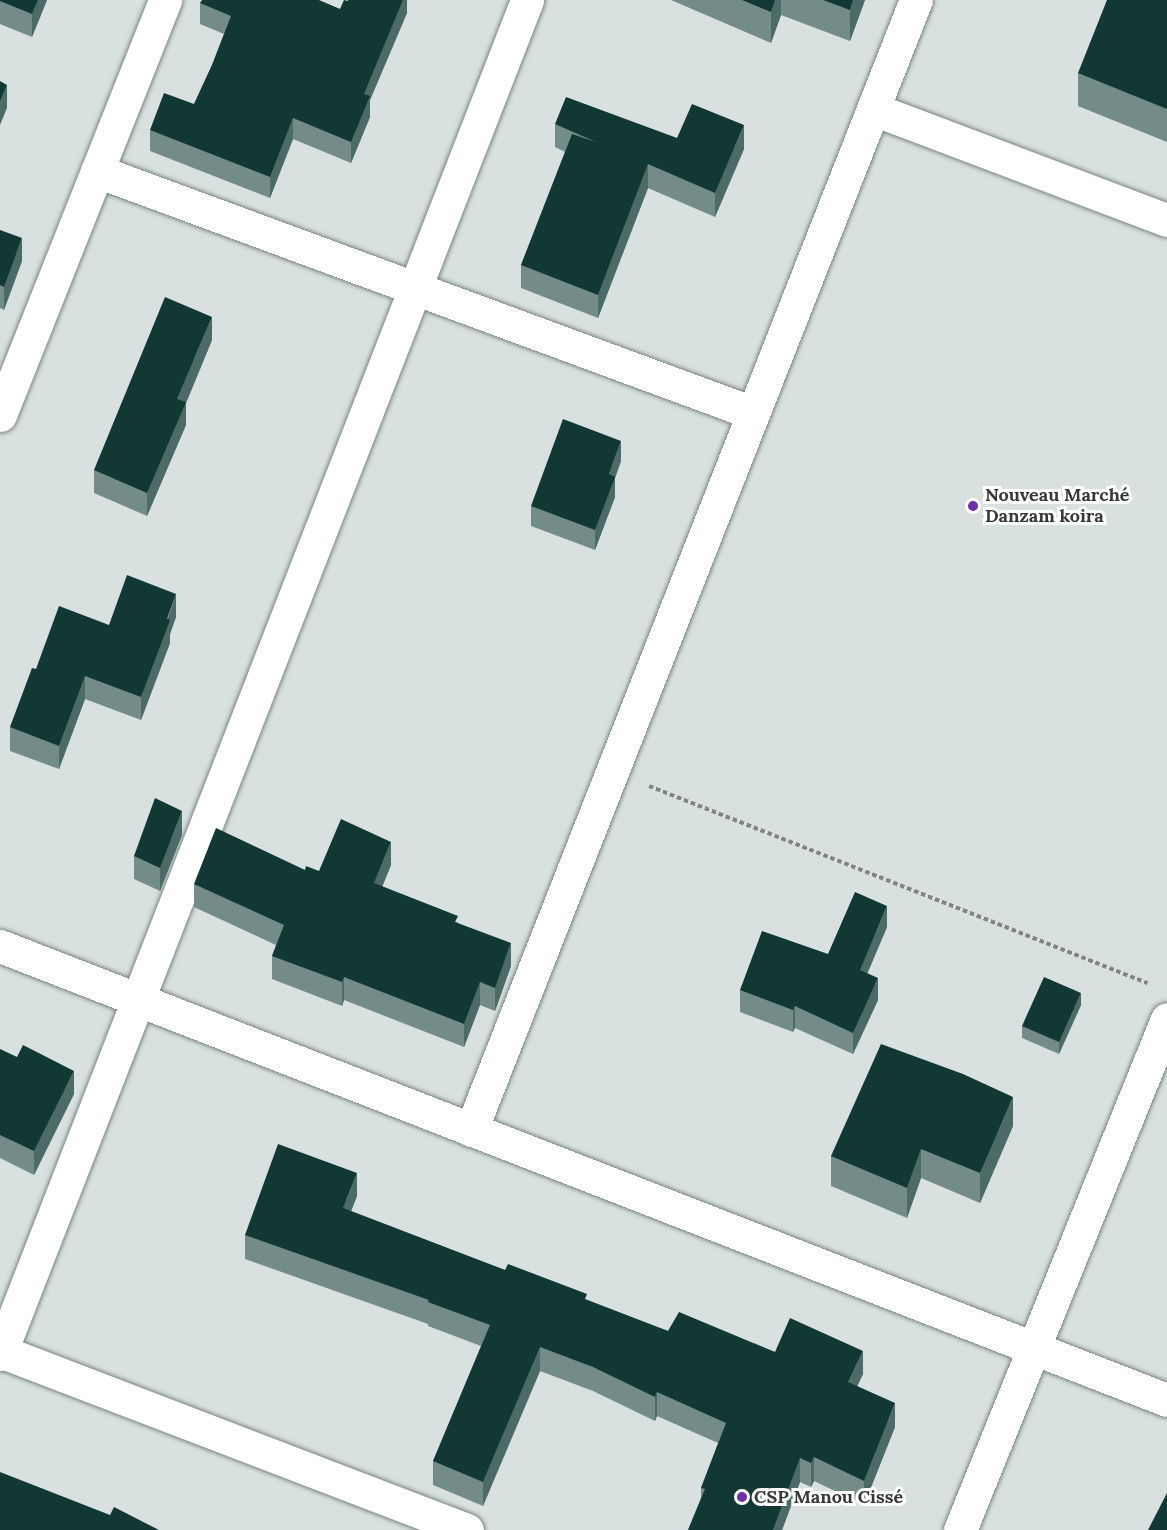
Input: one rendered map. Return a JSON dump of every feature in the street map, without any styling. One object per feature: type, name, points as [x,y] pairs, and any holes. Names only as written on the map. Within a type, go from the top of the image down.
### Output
[{"type":"street","points":[[0,415],[165,0]]},
{"type":"street","points":[[467,1530],[0,1352],[527,0]]},
{"type":"street","points":[[471,1130],[916,0]]},
{"type":"street","points":[[873,109],[1167,220]]},
{"type":"street","points":[[97,171],[753,413]]},
{"type":"street","points":[[0,946],[1167,1400]]},
{"type":"street","points":[[960,1530],[1167,1019]]},
{"type":"path","points":[[612,771],[1156,986]]},
{"type":"building","points":[[0,0],[38,0],[32,14]]},
{"type":"building","points":[[202,0],[319,0],[340,9],[344,0],[403,0],[364,94],[370,96],[351,142],[293,118],[270,177],[150,130],[164,93],[194,104],[212,65],[231,16],[200,3]]},
{"type":"building","points":[[742,0],[775,0],[771,12]]},
{"type":"building","points":[[823,0],[853,0],[850,10]]},
{"type":"building","points":[[1107,0],[1167,0],[1167,109],[1078,73]]},
{"type":"building","points":[[0,81],[7,85],[0,102]]},
{"type":"building","points":[[566,97],[677,138],[692,104],[744,125],[715,193],[648,164],[598,295],[521,265],[572,134],[596,142],[555,124]]},
{"type":"building","points":[[0,230],[22,238],[4,287],[0,285]]},
{"type":"building","points":[[165,297],[212,317],[177,399],[186,402],[147,493],[94,470]]},
{"type":"building","points":[[563,419],[621,441],[609,474],[615,477],[595,530],[531,506]]},
{"type":"building","points":[[127,575],[176,594],[167,619],[170,620],[141,697],[85,676],[59,746],[10,727],[32,668],[36,669],[59,606],[109,625]]},
{"type":"building","points":[[155,798],[182,811],[160,868],[134,856]]},
{"type":"building","points":[[341,819],[391,842],[374,883],[458,916],[455,922],[511,943],[495,988],[480,982],[464,1024],[344,977],[342,982],[272,956],[284,925],[194,884],[216,828],[305,870],[306,866],[319,871]]},
{"type":"building","points":[[855,892],[887,906],[860,970],[878,978],[853,1033],[795,1006],[793,1010],[740,990],[762,931],[828,954]]},
{"type":"building","points":[[1044,977],[1081,993],[1059,1042],[1022,1026]]},
{"type":"building","points":[[881,1044],[963,1074],[1013,1097],[980,1173],[921,1149],[907,1188],[831,1156]]},
{"type":"building","points":[[23,1045],[74,1071],[34,1151],[0,1135],[0,1049],[17,1057]]},
{"type":"building","points":[[278,1144],[357,1173],[343,1208],[505,1270],[508,1264],[587,1294],[585,1299],[668,1331],[679,1312],[775,1352],[790,1318],[863,1351],[848,1382],[895,1403],[864,1481],[814,1457],[811,1463],[800,1458],[773,1530],[688,1530],[705,1489],[701,1488],[726,1423],[657,1392],[655,1397],[593,1367],[540,1347],[483,1482],[433,1461],[490,1325],[428,1302],[429,1300],[245,1235]]},
{"type":"building","points":[[0,1472],[110,1515],[114,1507],[159,1530],[0,1530]]},
{"type":"building","points":[[1167,1493],[1167,1530],[1148,1530]]},
{"type":"place","name":"Nouveau Marché Danzam koira","points":[[973,506]]},
{"type":"place","name":"CSP Manou Cissé","points":[[742,1497]]}]
